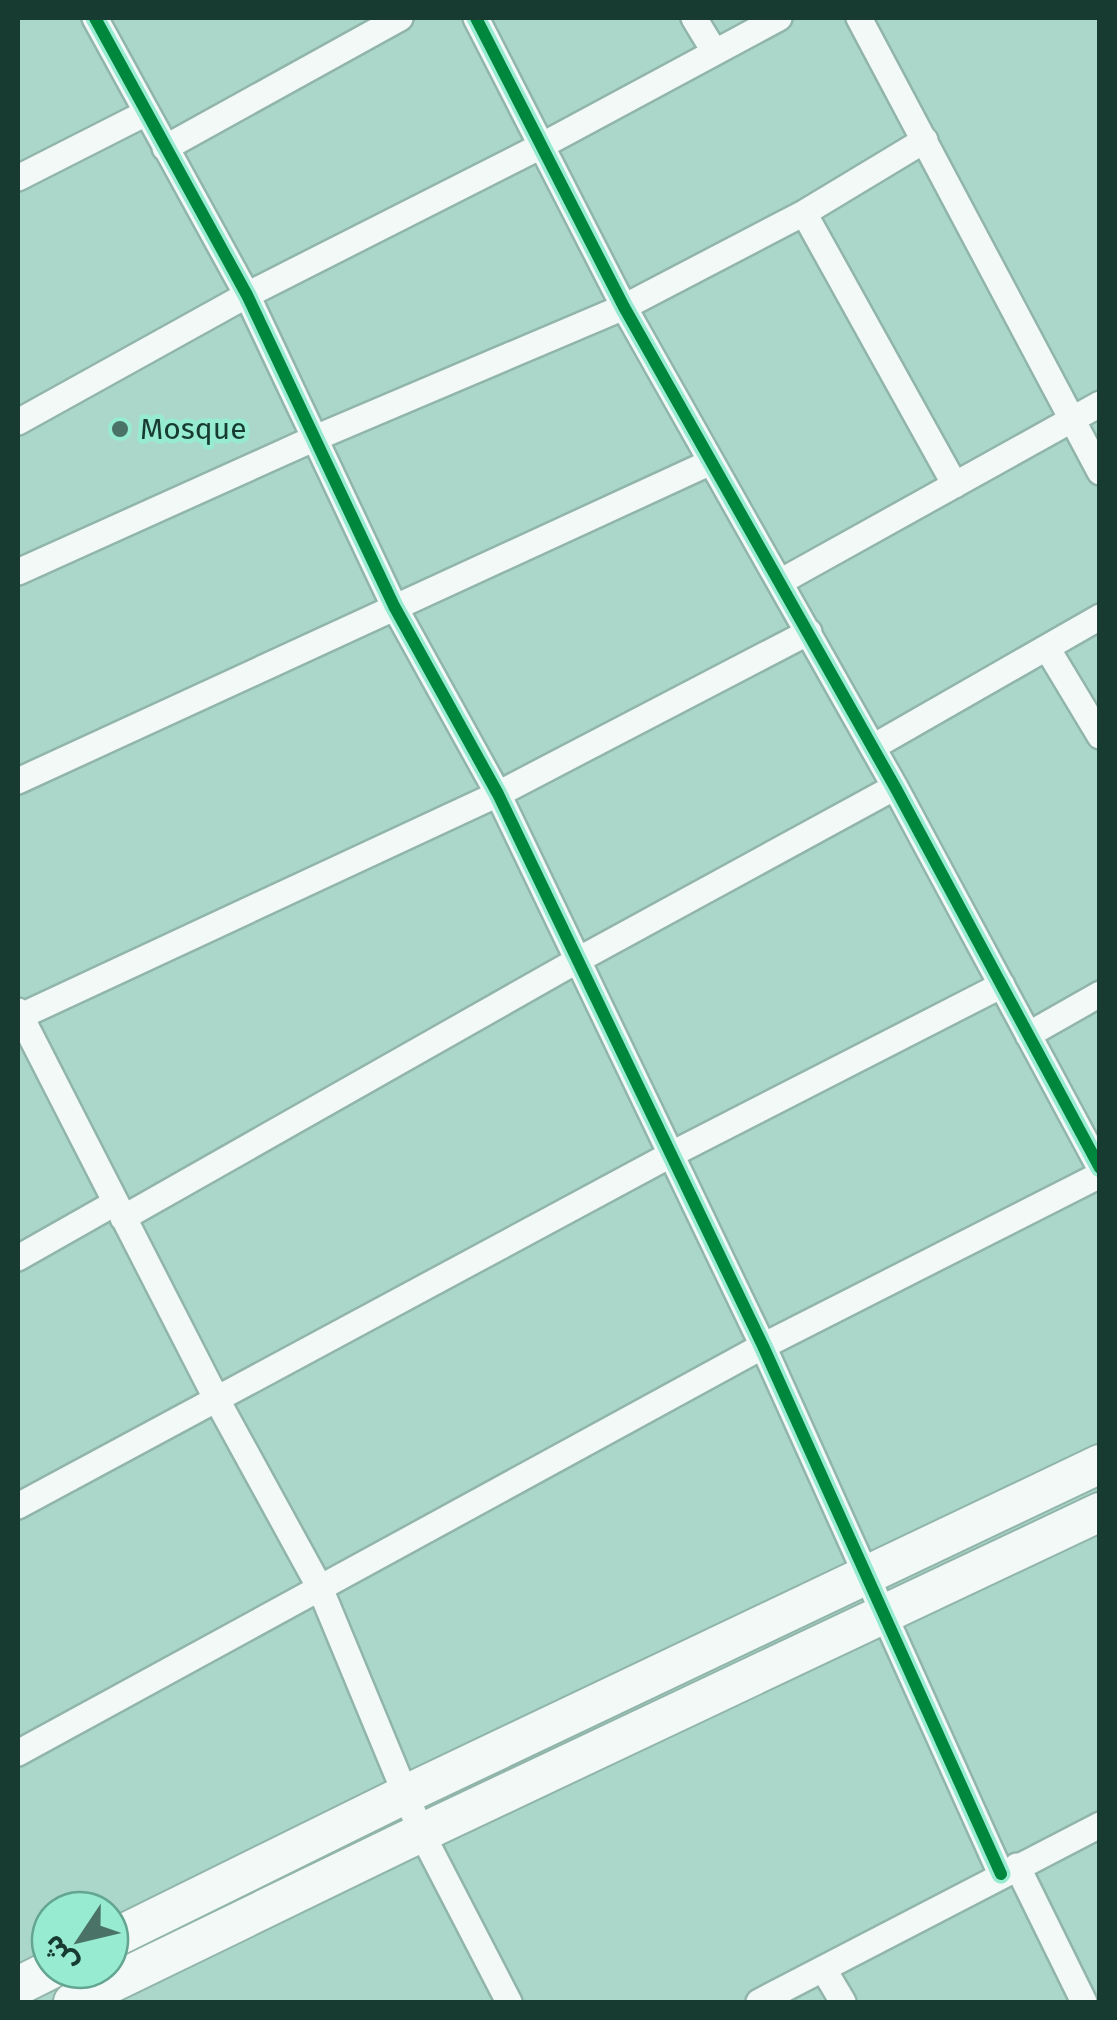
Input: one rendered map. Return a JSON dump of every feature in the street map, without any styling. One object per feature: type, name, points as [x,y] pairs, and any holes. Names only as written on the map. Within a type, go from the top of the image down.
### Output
[{"type":"main road","points":[[130,1930],[404,1794],[1100,1464]]},
{"type":"main road","points":[[73,2002],[1100,1512]]},
{"type":"street","points":[[95,18],[247,296],[394,606],[498,794],[764,1346],[885,1612],[1010,1870],[1084,2002]]},
{"type":"street","points":[[166,148],[400,18]]},
{"type":"street","points":[[18,1753],[764,1346],[1100,1172],[896,787],[624,307],[476,18]]},
{"type":"street","points":[[694,18],[714,51]]},
{"type":"street","points":[[18,422],[247,296],[542,146],[778,18]]},
{"type":"street","points":[[858,18],[1100,472]]},
{"type":"street","points":[[18,178],[146,112]]},
{"type":"street","points":[[18,572],[313,439],[624,307],[804,213],[926,140]]},
{"type":"street","points":[[804,213],[955,485]]},
{"type":"street","points":[[780,582],[1100,404]]},
{"type":"street","points":[[18,781],[711,462]]},
{"type":"street","points":[[873,748],[1100,617]]},
{"type":"street","points":[[510,2002],[422,1834],[320,1588],[216,1400],[19,1013],[498,794],[809,632]]},
{"type":"street","points":[[1047,648],[1100,736]]},
{"type":"street","points":[[18,1258],[119,1211],[896,787]]},
{"type":"street","points":[[18,1506],[672,1154],[1002,985]]},
{"type":"street","points":[[1028,1035],[1100,994]]},
{"type":"street","points":[[759,2002],[1100,1825]]},
{"type":"street","points":[[824,1970],[843,2002]]},
{"type":"street","points":[[18,1986],[24,2002]]},
{"type":"cycle path","points":[[95,18],[247,295],[394,606],[498,794],[763,1346],[1001,1874]]},
{"type":"cycle path","points":[[476,18],[624,307],[895,787],[1100,1168]]},
{"type":"place","name":"Mosque","points":[[120,429]]}]
